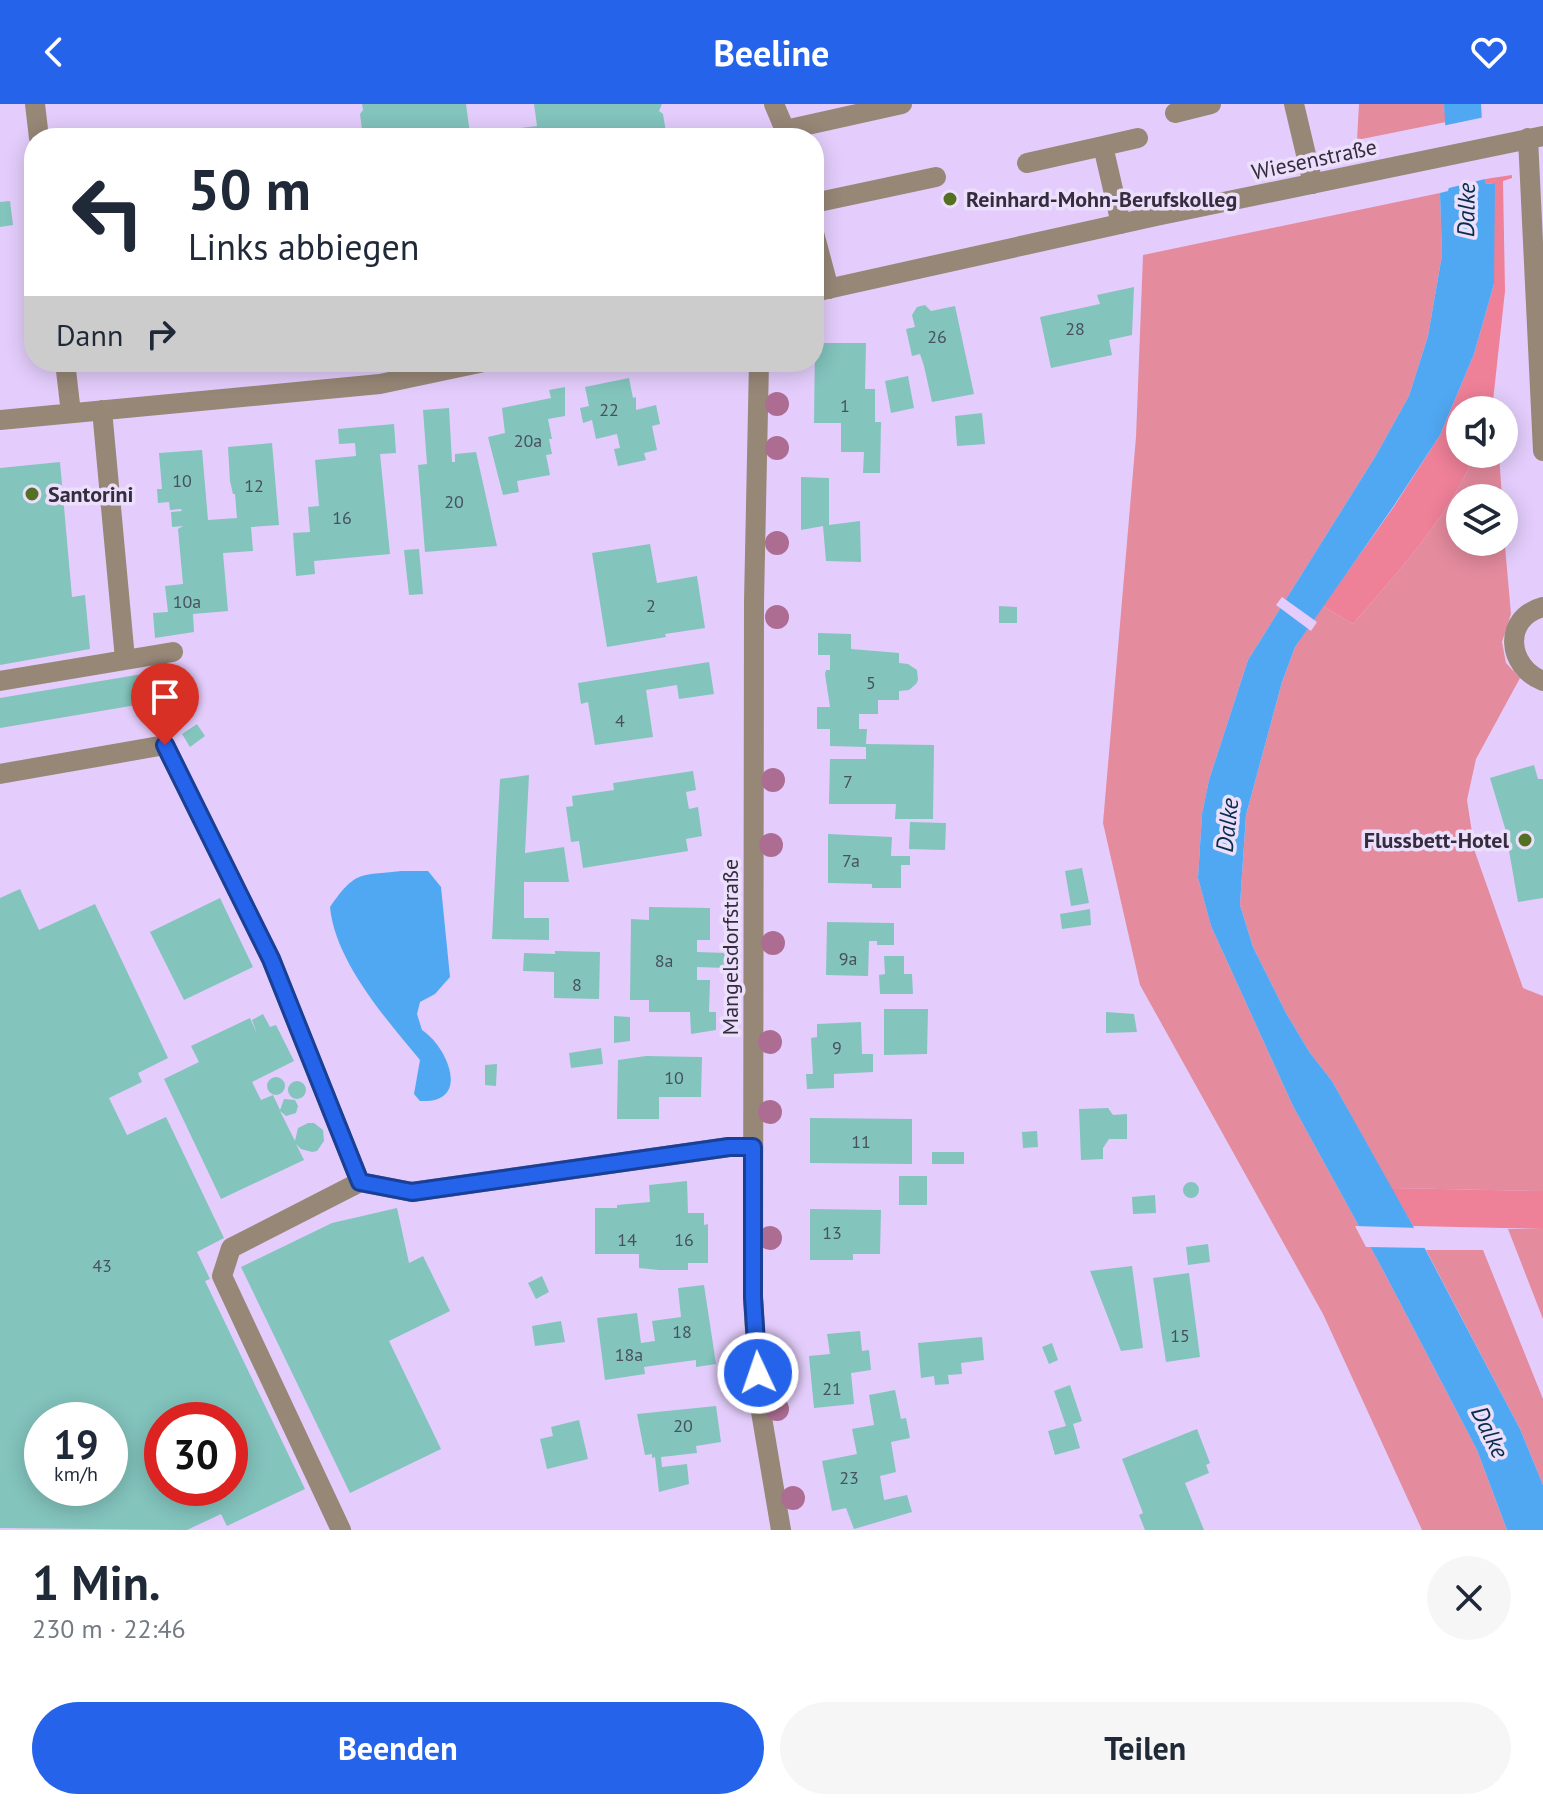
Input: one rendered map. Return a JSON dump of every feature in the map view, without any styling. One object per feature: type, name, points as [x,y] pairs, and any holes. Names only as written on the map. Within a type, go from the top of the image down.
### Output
[{"type":"street","points":[[35,104],[38,128]]},
{"type":"street","points":[[774,104],[784,128]]},
{"type":"street","points":[[809,128],[902,104]]},
{"type":"street","points":[[1175,113],[1211,104]]},
{"type":"street","points":[[1294,104],[1313,184]]},
{"type":"street","points":[[1535,137],[1543,451]]},
{"type":"street","name":"Wiesenstraße","points":[[824,290],[1535,137]]},
{"type":"street","points":[[1027,163],[1138,138]]},
{"type":"street","points":[[1103,146],[1121,224]]},
{"type":"street","points":[[824,201],[936,177]]},
{"type":"street","points":[[66,372],[71,413]]},
{"type":"street","points":[[0,420],[380,384],[437,372]]},
{"type":"street","name":"Mangelsdorfstraße","points":[[759,372],[754,602],[753,1297],[759,1400],[781,1530]]},
{"type":"street","points":[[102,410],[125,659]]},
{"type":"street","points":[[1543,607],[1526,615],[1518,625],[1514,652],[1529,676],[1543,681]]},
{"type":"street","points":[[0,681],[173,652]]},
{"type":"street","points":[[0,774],[165,745],[271,959],[360,1182]]},
{"type":"street","points":[[341,1530],[222,1276],[231,1248],[360,1182],[412,1192],[729,1147],[753,1147]]},
{"type":"shaded area","points":[[1359,104],[1444,104],[1446,122],[1357,140]]},
{"type":"shaded area","points":[[1512,175],[1512,178],[1503,181],[1505,291],[1494,396],[1456,396],[1474,354],[1494,284],[1494,183],[1486,184],[1485,179]]},
{"type":"shaded area","points":[[1440,193],[1442,255],[1428,336],[1409,396],[1375,457],[1248,660],[1209,780],[1202,814],[1198,878],[1211,926],[1293,1106],[1477,1450],[1507,1530],[1422,1530],[1323,1314],[1140,985],[1103,823],[1136,437],[1143,255]]},
{"type":"shaded area","points":[[1446,421],[1446,468],[1469,468],[1464,478],[1461,484],[1446,484],[1446,508],[1421,544],[1353,624],[1323,606],[1393,508]]},
{"type":"shaded area","points":[[1469,468],[1500,468],[1501,484],[1461,484]]},
{"type":"shaded area","points":[[1446,508],[1446,556],[1506,556],[1511,614],[1502,642],[1506,663],[1520,678],[1476,759],[1467,800],[1475,852],[1523,988],[1543,996],[1543,1191],[1391,1188],[1332,1081],[1310,1053],[1286,1013],[1253,947],[1240,905],[1246,815],[1282,682],[1295,647],[1323,606],[1353,624]]},
{"type":"shaded area","points":[[1391,1188],[1543,1191],[1543,1229],[1413,1226]]},
{"type":"shaded area","points":[[1508,1229],[1543,1229],[1543,1319]]},
{"type":"shaded area","points":[[1426,1250],[1483,1250],[1543,1399],[1543,1485],[1520,1429]]},
{"type":"water","name":"Dalke","points":[[1444,104],[1481,104],[1485,179],[1486,184],[1495,183],[1494,284],[1474,354],[1456,396],[1446,396],[1446,421],[1440,435],[1295,647],[1282,682],[1246,815],[1240,905],[1253,947],[1286,1013],[1310,1053],[1332,1081],[1520,1429],[1543,1485],[1543,1530],[1507,1530],[1477,1450],[1293,1106],[1211,926],[1198,878],[1202,814],[1209,780],[1248,660],[1375,457],[1409,396],[1428,336],[1442,255],[1440,193],[1448,191]]},
{"type":"water","points":[[428,871],[441,887],[450,977],[435,994],[420,1002],[417,1014],[422,1030],[440,1049],[450,1073],[446,1094],[436,1100],[420,1101],[414,1094],[420,1060],[378,1008],[352,968],[341,948],[330,907],[346,886],[360,877]]},
{"type":"pier","points":[[1485,117],[1489,178],[1445,189],[1442,126]]},
{"type":"pier","points":[[1282,597],[1317,622],[1311,631],[1276,605]]},
{"type":"pier","points":[[1355,1226],[1419,1228],[1429,1248],[1366,1247]]},
{"type":"building","points":[[362,104],[466,104],[469,128],[362,128],[360,114]]},
{"type":"building","points":[[534,104],[662,104],[659,111],[663,114],[665,128],[520,128],[537,126]]},
{"type":"building","points":[[10,201],[13,225],[0,227],[0,202]]},
{"type":"building","points":[[1134,287],[1132,335],[1109,340],[1112,355],[1051,368],[1040,317],[1100,304],[1097,295]]},
{"type":"building","points":[[925,305],[931,311],[955,306],[974,394],[932,402],[920,354],[912,356],[906,329],[915,327],[912,315],[917,307]]},
{"type":"building","points":[[824,343],[866,343],[865,389],[875,389],[875,422],[881,422],[880,473],[863,473],[864,452],[841,452],[841,423],[814,423],[815,372],[824,372]]},
{"type":"building","points":[[908,376],[914,408],[891,413],[885,381]]},
{"type":"building","points":[[629,378],[633,398],[636,397],[636,410],[656,405],[660,424],[652,426],[657,450],[644,453],[646,460],[618,466],[614,449],[620,448],[617,434],[596,439],[592,420],[583,423],[580,408],[589,406],[585,387]]},
{"type":"building","points":[[565,387],[565,416],[548,419],[552,454],[546,455],[550,475],[517,481],[519,492],[503,495],[488,437],[505,433],[502,408],[551,398],[549,390]]},
{"type":"building","points":[[449,408],[452,462],[455,462],[455,454],[476,452],[497,546],[425,552],[418,465],[427,464],[423,410]]},
{"type":"building","points":[[982,413],[985,444],[957,446],[955,416]]},
{"type":"building","points":[[394,424],[396,453],[380,454],[390,554],[314,561],[315,574],[296,576],[293,533],[310,532],[308,507],[319,506],[315,460],[356,456],[355,443],[339,444],[338,429]]},
{"type":"building","points":[[272,443],[279,525],[251,527],[253,551],[223,553],[228,611],[193,614],[194,632],[155,638],[153,613],[168,612],[165,586],[183,584],[178,529],[183,526],[172,527],[171,512],[182,511],[170,510],[169,502],[158,503],[157,489],[162,489],[159,453],[202,450],[208,520],[237,518],[228,447]]},
{"type":"building","points":[[60,462],[72,597],[85,595],[90,649],[0,665],[0,468]]},
{"type":"building","points":[[801,477],[829,478],[829,525],[860,521],[861,562],[826,561],[823,526],[801,530]]},
{"type":"building","points":[[650,544],[657,583],[697,576],[705,628],[607,647],[592,553]]},
{"type":"building","points":[[419,549],[423,594],[409,595],[404,550]]},
{"type":"building","points":[[999,606],[1017,607],[1017,623],[999,623]]},
{"type":"building","points":[[818,633],[851,634],[851,649],[899,653],[899,663],[917,670],[916,684],[909,690],[899,691],[899,700],[878,700],[878,714],[859,714],[859,729],[867,729],[866,744],[934,745],[933,819],[895,819],[896,804],[829,804],[830,759],[866,759],[866,747],[830,746],[830,729],[817,729],[817,707],[830,707],[825,674],[826,670],[830,670],[830,655],[818,655]]},
{"type":"building","points":[[709,662],[714,694],[679,699],[677,685],[646,690],[653,737],[595,745],[588,702],[581,704],[578,683]]},
{"type":"building","points":[[166,670],[178,698],[0,728],[0,698]]},
{"type":"building","points":[[197,724],[205,736],[190,747],[182,734]]},
{"type":"building","name":"Flussbett-Hotel","points":[[1534,765],[1538,779],[1543,779],[1543,898],[1518,902],[1505,828],[1490,778]]},
{"type":"building","points":[[693,771],[696,790],[686,792],[689,809],[698,807],[702,836],[686,839],[688,851],[583,868],[579,841],[571,842],[566,807],[573,806],[572,796],[614,790],[613,783]]},
{"type":"building","points":[[529,775],[525,853],[564,847],[569,882],[524,882],[524,918],[549,918],[549,940],[492,939],[500,779]]},
{"type":"building","points":[[910,822],[946,823],[945,850],[909,849]]},
{"type":"building","points":[[828,834],[892,837],[891,856],[910,856],[910,865],[901,865],[901,888],[828,883]]},
{"type":"building","points":[[1082,868],[1089,903],[1071,906],[1065,871]]},
{"type":"building","points":[[20,889],[39,930],[95,904],[168,1058],[138,1073],[142,1082],[109,1098],[127,1135],[166,1117],[224,1238],[197,1252],[210,1279],[205,1281],[305,1489],[227,1526],[221,1514],[187,1530],[0,1528],[0,898]]},
{"type":"building","points":[[220,898],[253,967],[184,1000],[150,932]]},
{"type":"building","points":[[649,907],[710,908],[710,940],[697,940],[697,952],[726,953],[726,968],[697,967],[697,980],[710,980],[709,1012],[716,1012],[716,1030],[691,1034],[690,1012],[649,1012],[649,1000],[630,1000],[631,919],[649,920]]},
{"type":"building","points":[[1090,909],[1091,925],[1062,929],[1060,914]]},
{"type":"building","points":[[827,922],[894,923],[894,945],[877,945],[877,941],[869,941],[868,976],[826,975]]},
{"type":"building","points":[[555,951],[600,952],[599,999],[554,998],[554,972],[523,971],[524,953],[555,954]]},
{"type":"building","points":[[884,956],[904,956],[904,974],[912,974],[913,994],[880,994],[879,975],[885,974]]},
{"type":"building","points":[[884,1009],[928,1009],[927,1054],[884,1055]]},
{"type":"building","points":[[1106,1012],[1134,1014],[1137,1032],[1106,1033]]},
{"type":"building","points":[[263,1014],[270,1027],[276,1025],[294,1061],[252,1082],[261,1100],[273,1095],[280,1110],[284,1099],[295,1100],[298,1106],[296,1113],[286,1116],[280,1111],[295,1141],[298,1128],[314,1123],[323,1130],[324,1141],[317,1151],[312,1152],[296,1144],[304,1160],[221,1199],[164,1079],[199,1062],[191,1046],[250,1018],[257,1034],[252,1020]]},
{"type":"building","points":[[614,1016],[630,1017],[630,1041],[614,1043]]},
{"type":"building","points":[[861,1022],[862,1054],[873,1054],[873,1072],[834,1074],[834,1088],[807,1089],[806,1074],[813,1074],[811,1038],[817,1037],[817,1024]]},
{"type":"building","points":[[601,1048],[603,1064],[571,1068],[569,1053]]},
{"type":"building","points":[[646,1056],[702,1057],[701,1097],[659,1097],[659,1119],[617,1119],[618,1060]]},
{"type":"building","points":[[497,1064],[496,1086],[485,1085],[485,1065]]},
{"type":"building","points":[[276,1077],[285,1086],[276,1095],[267,1086]]},
{"type":"building","points":[[297,1081],[306,1090],[297,1099],[288,1090]]},
{"type":"building","points":[[1108,1108],[1113,1115],[1127,1114],[1127,1139],[1109,1139],[1103,1148],[1103,1159],[1081,1160],[1079,1109]]},
{"type":"building","points":[[810,1118],[912,1119],[912,1164],[810,1163]]},
{"type":"building","points":[[1037,1131],[1038,1147],[1023,1148],[1022,1132]]},
{"type":"building","points":[[932,1152],[964,1152],[964,1164],[932,1164]]},
{"type":"building","points":[[899,1176],[927,1176],[927,1205],[899,1205]]},
{"type":"building","points":[[687,1181],[688,1213],[704,1213],[704,1225],[708,1224],[708,1263],[688,1263],[688,1270],[659,1270],[639,1268],[639,1254],[595,1254],[595,1208],[650,1202],[649,1185]]},
{"type":"building","points":[[1188,1182],[1194,1182],[1199,1190],[1197,1196],[1188,1198],[1183,1193],[1183,1187]]},
{"type":"building","points":[[1155,1195],[1156,1213],[1133,1214],[1132,1197]]},
{"type":"building","points":[[397,1208],[409,1263],[423,1256],[450,1311],[389,1341],[441,1449],[350,1493],[241,1267],[332,1223]]},
{"type":"building","points":[[810,1209],[881,1210],[880,1254],[853,1254],[853,1260],[810,1260]]},
{"type":"building","points":[[1208,1244],[1210,1262],[1188,1265],[1186,1247]]},
{"type":"building","points":[[1132,1266],[1143,1348],[1121,1351],[1090,1271]]},
{"type":"building","points":[[1189,1273],[1200,1357],[1166,1362],[1153,1278]]},
{"type":"building","points":[[542,1276],[549,1292],[536,1299],[528,1283]]},
{"type":"building","points":[[704,1285],[716,1364],[696,1367],[696,1360],[644,1367],[645,1374],[605,1380],[597,1318],[637,1313],[641,1343],[655,1341],[652,1321],[681,1317],[678,1288]]},
{"type":"building","points":[[561,1321],[565,1342],[535,1346],[532,1326]]},
{"type":"building","points":[[860,1331],[862,1351],[869,1350],[871,1370],[851,1373],[854,1404],[814,1408],[809,1356],[830,1354],[827,1334]]},
{"type":"building","points":[[982,1337],[984,1360],[961,1363],[962,1374],[948,1375],[949,1384],[935,1385],[934,1376],[921,1378],[918,1343]]},
{"type":"building","points":[[1052,1343],[1058,1360],[1049,1364],[1042,1347]]},
{"type":"building","points":[[1070,1385],[1082,1421],[1073,1424],[1080,1448],[1055,1455],[1048,1431],[1066,1426],[1054,1391]]},
{"type":"building","points":[[895,1390],[901,1419],[906,1418],[910,1438],[891,1442],[896,1472],[880,1476],[884,1500],[907,1495],[912,1512],[854,1529],[846,1508],[832,1511],[822,1461],[857,1454],[852,1429],[874,1425],[869,1395]]},
{"type":"building","points":[[716,1406],[721,1442],[696,1446],[697,1453],[661,1457],[662,1467],[687,1464],[689,1484],[659,1492],[655,1457],[645,1455],[637,1414]]},
{"type":"building","points":[[579,1420],[588,1459],[547,1469],[540,1439],[553,1436],[551,1427]]},
{"type":"building","points":[[1197,1429],[1210,1463],[1206,1465],[1209,1473],[1185,1483],[1204,1530],[1145,1530],[1139,1515],[1143,1513],[1122,1459]]},
{"type":"place","name":"Reinhard-Mohn-Berufskolleg","points":[[950,199]]},
{"type":"place","name":"Santorini","points":[[32,494]]},
{"type":"place","name":"Flussbett-Hotel","points":[[1525,840]]},
{"type":"route","points":[[165,745],[271,959],[360,1182],[412,1192],[729,1147],[753,1147],[753,1297],[758,1373]]}]
